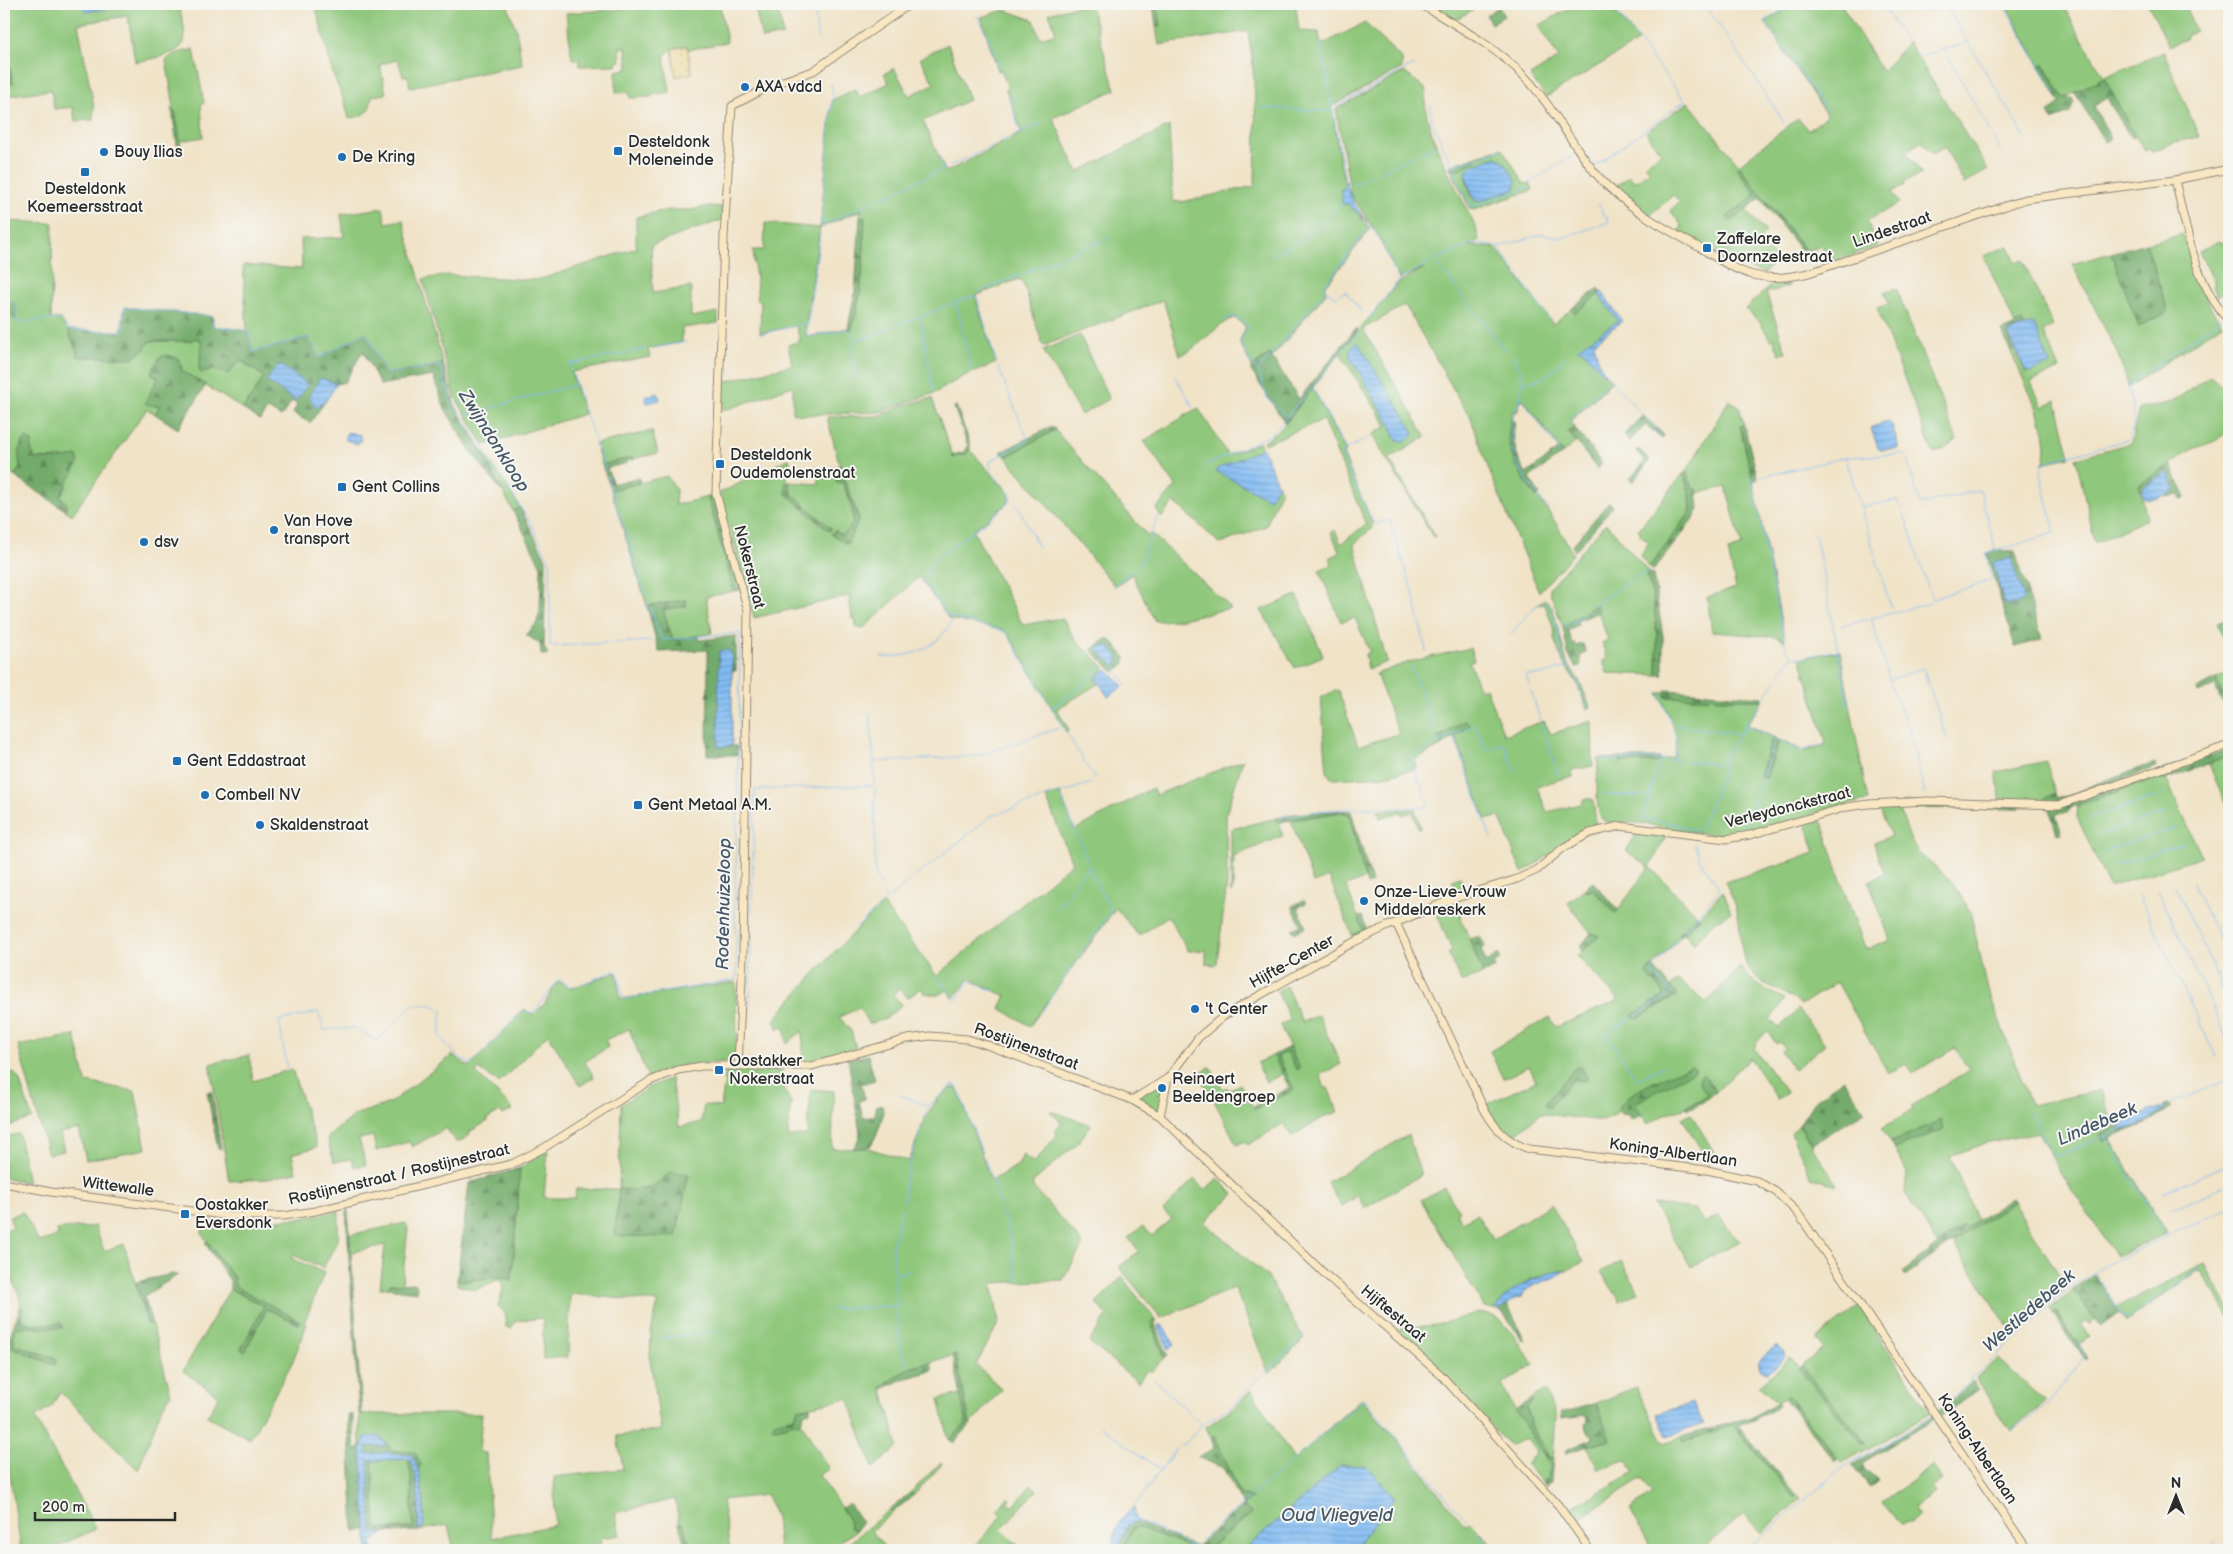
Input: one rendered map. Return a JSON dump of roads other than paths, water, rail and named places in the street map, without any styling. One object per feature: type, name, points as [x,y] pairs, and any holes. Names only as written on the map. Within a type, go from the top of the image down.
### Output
[{"type":"street","name":"Nokerstraat","points":[[738,1066],[744,956],[748,611],[716,493],[724,236],[732,106],[774,84],[813,70],[910,4]]},
{"type":"street","name":"Lindestraat","points":[[1420,4],[1485,43],[1526,78],[1586,161],[1616,194],[1649,219],[1728,264],[1752,275],[1787,277],[1809,273],[2026,199],[2175,180],[2229,169]]},
{"type":"street","points":[[2175,180],[2201,278],[2211,298],[2229,321]]},
{"type":"street","name":"Verleydonckstraat","points":[[1396,923],[1450,900],[1517,879],[1537,870],[1574,841],[1590,833],[1610,827],[1632,826],[1726,839],[1750,835],[1847,807],[1869,804],[1928,801],[2059,805],[2229,745]]},
{"type":"street","name":"Koning-Albertlaan","points":[[1396,923],[1485,1111],[1501,1134],[1516,1144],[1529,1149],[1707,1170],[1743,1177],[1767,1185],[1792,1205],[1866,1310],[2028,1550]]},
{"type":"street","name":"Hijfte-Center","points":[[1132,1100],[1168,1078],[1199,1037],[1225,1015],[1352,943],[1396,923]]},
{"type":"street","name":"Rostijnenstraat","points":[[760,1066],[812,1066],[907,1039],[948,1036],[986,1045],[1132,1100],[1160,1116]]},
{"type":"street","name":"Rostijnenstraat / Rostijnestraat","points":[[230,1216],[284,1216],[315,1211],[500,1169],[542,1149],[632,1092],[660,1077],[694,1068],[760,1066]]},
{"type":"street","name":"Hijfte-Center","points":[[1160,1116],[1168,1078]]},
{"type":"street","name":"Hijftestraat","points":[[1160,1116],[1326,1276],[1436,1370],[1559,1506],[1590,1550]]},
{"type":"street","name":"Wittewalle","points":[[4,1183],[51,1192],[230,1216]]},
{"type":"water","points":[[81,4],[139,4],[86,12]]},
{"type":"water","points":[[1497,157],[1504,162],[1516,179],[1515,189],[1475,201],[1467,180],[1466,171],[1475,165]]},
{"type":"water","points":[[1346,181],[1354,203],[1368,223],[1348,204],[1342,204],[1342,193],[1340,190],[1344,188]]},
{"type":"water","points":[[1602,292],[1622,321],[1594,343],[1599,363],[1605,373],[1604,375],[1583,350],[1577,349],[1618,321],[1601,298],[1599,294]]},
{"type":"water","points":[[2031,324],[2034,325],[2050,364],[2027,373],[2008,333]]},
{"type":"water","points":[[1358,343],[1410,426],[1414,435],[1405,441],[1397,441],[1390,424],[1350,357],[1351,348]]},
{"type":"water","points":[[279,364],[308,384],[296,401],[266,381]]},
{"type":"water","points":[[320,378],[337,384],[327,399],[316,408],[309,396]]},
{"type":"water","points":[[658,393],[660,400],[647,403],[645,396]]},
{"type":"water","points":[[1887,421],[1892,425],[1899,449],[1880,450],[1878,448],[1871,428]]},
{"type":"water","points":[[348,432],[360,435],[361,441],[357,444],[346,440],[345,436]]},
{"type":"water","points":[[1263,448],[1278,485],[1269,499],[1216,471],[1217,469]]},
{"type":"water","points":[[2168,472],[2175,490],[2164,496],[2145,499],[2142,493],[2143,488]]},
{"type":"water","points":[[2011,558],[2024,598],[2018,604],[2013,605],[2004,604],[1993,562]]},
{"type":"water","points":[[1106,645],[1116,653],[1119,659],[1115,666],[1097,650],[1101,646]]},
{"type":"water","points":[[719,651],[730,651],[732,656],[732,746],[718,747]]},
{"type":"water","points":[[1106,669],[1122,684],[1122,687],[1108,697],[1096,678]]},
{"type":"water","points":[[2168,1106],[2147,1122],[2119,1131],[2121,1125],[2149,1111]]},
{"type":"water","points":[[1566,1270],[1529,1288],[1520,1298],[1514,1299],[1499,1311],[1496,1309],[1517,1288],[1547,1274]]},
{"type":"water","points":[[1158,1325],[1162,1325],[1175,1345],[1170,1349],[1168,1348]]},
{"type":"water","points":[[1775,1346],[1779,1346],[1785,1352],[1786,1357],[1768,1373],[1764,1372],[1759,1366],[1759,1361]]},
{"type":"water","points":[[1692,1403],[1704,1424],[1667,1436],[1657,1414]]},
{"type":"water","points":[[377,1436],[383,1439],[386,1444],[384,1446],[366,1446],[367,1454],[388,1451],[392,1454],[411,1455],[415,1461],[422,1490],[424,1521],[423,1528],[418,1531],[419,1504],[415,1473],[411,1461],[408,1459],[368,1461],[372,1533],[384,1533],[371,1543],[373,1550],[368,1550],[361,1449],[365,1437]]},
{"type":"water","name":"Oud Vliegveld","points":[[1341,1465],[1366,1466],[1395,1498],[1353,1550],[1244,1550]]},
{"type":"water","points":[[1134,1507],[1138,1521],[1128,1525],[1117,1550],[1113,1550],[1116,1530],[1124,1517]]},
{"type":"waterway","name":"Rodenhuizeloop","points":[[814,4],[818,39]]},
{"type":"waterway","points":[[1583,150],[1595,166],[1685,101],[1610,4]]},
{"type":"waterway","points":[[1705,4],[1784,122]]},
{"type":"waterway","points":[[1792,4],[1765,21],[1827,112]]},
{"type":"waterway","points":[[1882,4],[1906,41]]},
{"type":"waterway","points":[[1945,4],[2025,137]]},
{"type":"waterway","points":[[2003,4],[2056,94]]},
{"type":"waterway","points":[[977,15],[989,39],[999,68]]},
{"type":"waterway","points":[[1967,41],[1966,43],[1944,49],[2000,149]]},
{"type":"waterway","points":[[1321,43],[1346,186]]},
{"type":"waterway","points":[[1921,56],[1944,49]]},
{"type":"waterway","points":[[1335,107],[1413,65]]},
{"type":"waterway","name":"Rodenhuizeloop","points":[[831,84],[833,92],[821,226],[945,168]]},
{"type":"waterway","points":[[1009,95],[1019,129]]},
{"type":"waterway","points":[[1430,105],[1433,124],[1471,207],[1529,187]]},
{"type":"waterway","points":[[1260,108],[1333,111]]},
{"type":"waterway","points":[[1013,136],[1042,123]]},
{"type":"waterway","points":[[950,166],[1009,138]]},
{"type":"waterway","points":[[1352,185],[1435,146]]},
{"type":"waterway","points":[[1452,166],[1500,150]]},
{"type":"waterway","points":[[1529,183],[1575,154]]},
{"type":"waterway","points":[[939,158],[943,169]]},
{"type":"waterway","points":[[1349,197],[1358,210]]},
{"type":"waterway","points":[[1272,255],[1301,239],[1342,204]]},
{"type":"waterway","points":[[1368,224],[1375,231],[1399,280],[1434,260],[1474,243],[1499,247],[1543,234],[1562,238],[1609,222],[1598,204]]},
{"type":"waterway","points":[[1258,371],[1326,290],[1324,286],[1370,226]]},
{"type":"waterway","points":[[820,234],[807,330],[807,334],[810,337],[848,329],[857,341],[972,296],[977,297],[996,362]]},
{"type":"waterway","points":[[1064,256],[1110,238]]},
{"type":"waterway","points":[[1498,247],[1550,321]]},
{"type":"waterway","points":[[979,292],[1060,258]]},
{"type":"waterway","points":[[1434,260],[1505,350]]},
{"type":"waterway","points":[[1369,318],[1399,280]]},
{"type":"waterway","points":[[1327,291],[1335,297],[1345,291],[1362,312]]},
{"type":"waterway","points":[[2222,300],[2229,295]]},
{"type":"waterway","name":"Zwijndonkloop","points":[[4,301],[16,304],[16,320],[20,322],[61,319],[68,330],[122,331],[125,307],[213,316],[213,326],[247,330],[253,352],[308,337],[319,358],[364,333],[367,335],[386,374],[440,365],[451,400],[530,522],[550,561],[550,646],[651,641]]},
{"type":"waterway","points":[[956,302],[972,371]]},
{"type":"waterway","points":[[1225,320],[1231,316],[1239,318],[1248,326],[1241,342],[1245,353],[1258,371],[1267,398],[1286,416]]},
{"type":"waterway","points":[[2184,345],[2220,319]]},
{"type":"waterway","points":[[921,320],[933,391]]},
{"type":"waterway","name":"Rodenhuizeloop","points":[[761,334],[807,323]]},
{"type":"waterway","points":[[1204,466],[1272,434],[1358,332]]},
{"type":"waterway","name":"Rodenhuizeloop","points":[[654,348],[686,342]]},
{"type":"waterway","points":[[851,345],[857,380]]},
{"type":"waterway","points":[[2165,359],[2183,346]]},
{"type":"waterway","name":"Rodenhuizeloop","points":[[581,402],[570,364],[646,349]]},
{"type":"waterway","points":[[1513,355],[1522,377],[1522,390],[1511,426],[1512,449],[1526,480],[1548,508]]},
{"type":"waterway","points":[[1522,383],[1542,378],[1566,356]]},
{"type":"waterway","points":[[2148,371],[2163,360]]},
{"type":"waterway","points":[[998,367],[1028,440],[990,461],[992,472],[1007,489],[1011,499],[992,518],[948,549],[936,560],[927,570],[924,581],[949,617],[1006,632],[1066,732]]},
{"type":"waterway","points":[[1907,459],[1920,504],[1980,490],[1996,551],[2055,533],[2041,474],[2043,464],[2048,461],[2127,440],[2131,434],[2134,420],[2127,385],[2144,373]]},
{"type":"waterway","points":[[1605,375],[1661,434]]},
{"type":"waterway","points":[[1175,376],[1193,407]]},
{"type":"waterway","points":[[1569,421],[1609,381]]},
{"type":"waterway","points":[[466,415],[574,385]]},
{"type":"waterway","points":[[1313,387],[1346,450],[1369,437]]},
{"type":"waterway","points":[[1520,396],[1560,452]]},
{"type":"waterway","name":"Rodenhuizeloop","points":[[584,409],[606,471]]},
{"type":"waterway","points":[[1346,450],[1341,453],[1374,524],[1389,520],[1413,592],[1426,651]]},
{"type":"waterway","points":[[1700,830],[1724,770],[1722,760],[1792,656],[1784,642],[1752,479],[1846,457],[1904,454],[1905,456]]},
{"type":"waterway","points":[[1846,458],[1891,608]]},
{"type":"waterway","name":"Rodenhuizeloop","points":[[607,476],[646,596]]},
{"type":"waterway","points":[[1862,507],[1896,500],[1902,509]]},
{"type":"waterway","points":[[1014,502],[1017,504],[1038,547]]},
{"type":"waterway","points":[[1904,514],[1932,599]]},
{"type":"waterway","points":[[1139,566],[1157,517]]},
{"type":"waterway","points":[[1793,656],[1799,658],[1838,650],[1816,538],[1811,532]]},
{"type":"waterway","points":[[1841,626],[1930,603],[1934,598],[1992,580],[1986,554],[1995,551]]},
{"type":"waterway","points":[[1112,586],[1136,569]]},
{"type":"waterway","points":[[1592,606],[1637,576],[1650,572]]},
{"type":"waterway","name":"Rodenhuizeloop","points":[[647,601],[662,640],[740,633],[739,723]]},
{"type":"waterway","points":[[1511,634],[1535,606],[1544,602],[1549,606],[1557,626],[1563,659],[1578,682],[1587,708]]},
{"type":"waterway","points":[[1564,624],[1568,625],[1591,610]]},
{"type":"waterway","points":[[1871,618],[1893,692],[1908,726],[1925,794]]},
{"type":"waterway","points":[[881,657],[903,656],[922,650],[939,639],[952,621]]},
{"type":"waterway","points":[[1838,650],[1849,708]]},
{"type":"waterway","points":[[1052,707],[1081,687],[1100,666]]},
{"type":"waterway","points":[[1115,666],[1126,684]]},
{"type":"waterway","points":[[1280,818],[1315,811],[1425,807],[1429,805],[1410,759],[1439,742],[1411,666]]},
{"type":"waterway","points":[[1530,687],[1526,675],[1542,675],[1566,667]]},
{"type":"waterway","points":[[1890,680],[1923,668],[1947,738]]},
{"type":"waterway","points":[[1531,691],[1559,776]]},
{"type":"waterway","points":[[1660,694],[1675,735],[1674,759]]},
{"type":"waterway","points":[[870,714],[874,761]]},
{"type":"waterway","points":[[1676,725],[1686,726]]},
{"type":"waterway","points":[[1439,742],[1471,726],[1475,726],[1486,749],[1504,744],[1515,772]]},
{"type":"waterway","points":[[1745,726],[1775,739],[1746,826]]},
{"type":"waterway","points":[[1690,727],[1739,734]]},
{"type":"waterway","name":"Rodenhuizeloop","points":[[442,1010],[440,1037],[458,1057],[471,1065],[523,1011],[533,1013],[559,979],[572,988],[614,971],[618,973],[623,999],[735,980],[737,976],[735,902],[739,728]]},
{"type":"waterway","points":[[755,790],[873,785],[875,782],[874,762],[977,756],[1059,728]]},
{"type":"waterway","points":[[1068,735],[1094,778]]},
{"type":"waterway","points":[[1453,736],[1491,838]]},
{"type":"waterway","points":[[1776,740],[1801,751],[1824,744]]},
{"type":"waterway","points":[[1599,760],[1656,759],[1681,761]]},
{"type":"waterway","points":[[1660,759],[1643,819],[1657,820],[1697,830]]},
{"type":"waterway","points":[[1685,761],[1722,764]]},
{"type":"waterway","points":[[1087,860],[1062,799],[1062,793],[1091,783]]},
{"type":"waterway","points":[[875,788],[875,872],[880,887]]},
{"type":"waterway","points":[[753,860],[755,792]]},
{"type":"waterway","points":[[857,927],[896,892],[991,816],[1059,793]]},
{"type":"waterway","points":[[2090,818],[2165,794]]},
{"type":"waterway","points":[[1602,795],[1648,796]]},
{"type":"waterway","points":[[2102,834],[2165,813]]},
{"type":"waterway","points":[[2105,851],[2177,827]]},
{"type":"waterway","points":[[2113,866],[2183,843]]},
{"type":"waterway","points":[[1662,1067],[1637,1080],[1608,1037],[1609,1032],[1672,993],[1652,973],[1652,970],[1720,889],[1699,859],[1695,844]]},
{"type":"waterway","points":[[751,925],[753,863]]},
{"type":"waterway","points":[[1042,1011],[1109,913],[1110,908],[1092,875],[1089,865]]},
{"type":"waterway","points":[[1056,910],[1089,866]]},
{"type":"waterway","points":[[2192,882],[2229,960]]},
{"type":"waterway","points":[[2175,886],[2229,1001]]},
{"type":"waterway","points":[[2158,890],[2229,1043]]},
{"type":"waterway","points":[[883,893],[886,898]]},
{"type":"waterway","points":[[2139,896],[2216,1057]]},
{"type":"waterway","points":[[750,988],[751,929]]},
{"type":"waterway","points":[[937,976],[956,1000],[969,981],[996,992]]},
{"type":"waterway","points":[[749,1011],[750,990]]},
{"type":"waterway","name":"Rodenhuizeloop","points":[[287,1068],[279,1021],[318,1012],[324,1030],[355,1028],[377,1041],[412,1005],[427,1004],[438,1007]]},
{"type":"waterway","name":"Lindebeek","points":[[2172,1104],[2229,1078]]},
{"type":"waterway","points":[[924,1119],[928,1106],[953,1085],[957,1086],[982,1152]]},
{"type":"waterway","points":[[899,1095],[928,1106]]},
{"type":"waterway","name":"Lindebeek","points":[[2030,1113],[2053,1156],[2118,1131]]},
{"type":"waterway","points":[[917,1141],[922,1124]]},
{"type":"waterway","points":[[2105,1136],[2166,1235]]},
{"type":"waterway","points":[[904,1203],[905,1181],[915,1146]]},
{"type":"waterway","points":[[984,1157],[990,1174]]},
{"type":"waterway","points":[[2164,1193],[2229,1163]]},
{"type":"waterway","points":[[991,1177],[1010,1236],[1017,1278],[1019,1280]]},
{"type":"waterway","points":[[2174,1208],[2229,1184]]},
{"type":"waterway","points":[[903,1208],[892,1247],[901,1349],[909,1365]]},
{"type":"waterway","name":"Westledebeek","points":[[1938,1410],[2070,1288],[2115,1260],[2229,1208]]},
{"type":"waterway","points":[[2094,1273],[2124,1317],[2129,1319],[2200,1268]]},
{"type":"waterway","points":[[896,1273],[911,1271]]},
{"type":"waterway","points":[[830,1309],[897,1306]]},
{"type":"waterway","points":[[660,1338],[723,1330]]},
{"type":"waterway","points":[[1179,1445],[1185,1444],[1202,1425],[1236,1403],[1256,1380],[1306,1333]]},
{"type":"waterway","points":[[2012,1432],[2049,1403],[2085,1356],[2077,1344]]},
{"type":"waterway","points":[[1155,1380],[1201,1424]]},
{"type":"waterway","points":[[1189,1550],[1364,1399],[1467,1522]]},
{"type":"waterway","name":"Westledebeek","points":[[1746,1550],[1845,1466],[1923,1423],[1931,1416]]},
{"type":"waterway","points":[[1100,1426],[1161,1470]]},
{"type":"waterway","points":[[1134,1507],[1176,1449]]},
{"type":"waterway","points":[[1138,1521],[1162,1531]]},
{"type":"waterway","points":[[1166,1533],[1192,1547]]},
{"type":"waterway","points":[[1478,1533],[1492,1550]]},
{"type":"waterway","points":[[2205,1550],[2216,1541]]},
{"type":"place","name":"AXA vdcd","points":[[745,87]]},
{"type":"place","name":"Desteldonk Moleneinde","points":[[618,151]]},
{"type":"place","name":"Bouy Ilias","points":[[104,152]]},
{"type":"place","name":"De Kring","points":[[342,157]]},
{"type":"place","name":"Desteldonk Koemeersstraat","points":[[85,172]]},
{"type":"place","name":"Zaffelare Doornzelestraat","points":[[1707,248]]},
{"type":"place","name":"Desteldonk Oudemolenstraat","points":[[720,464]]},
{"type":"place","name":"Gent Collins","points":[[342,487]]},
{"type":"place","name":"Van Hove transport","points":[[274,530]]},
{"type":"place","name":"dsv","points":[[144,542]]},
{"type":"place","name":"Gent Eddastraat","points":[[177,761]]},
{"type":"place","name":"Combell NV","points":[[205,795]]},
{"type":"place","name":"Gent Metaal A.M.","points":[[638,805]]},
{"type":"place","name":"Skaldenstraat","points":[[260,825]]},
{"type":"place","name":"Onze-Lieve-Vrouw Middelareskerk","points":[[1364,901]]},
{"type":"place","name":"'t Center","points":[[1195,1009]]},
{"type":"place","name":"Oostakker Nokerstraat","points":[[719,1070]]},
{"type":"place","name":"Reinaert Beeldengroep","points":[[1162,1088]]},
{"type":"place","name":"Oostakker Eversdonk","points":[[185,1214]]}]
